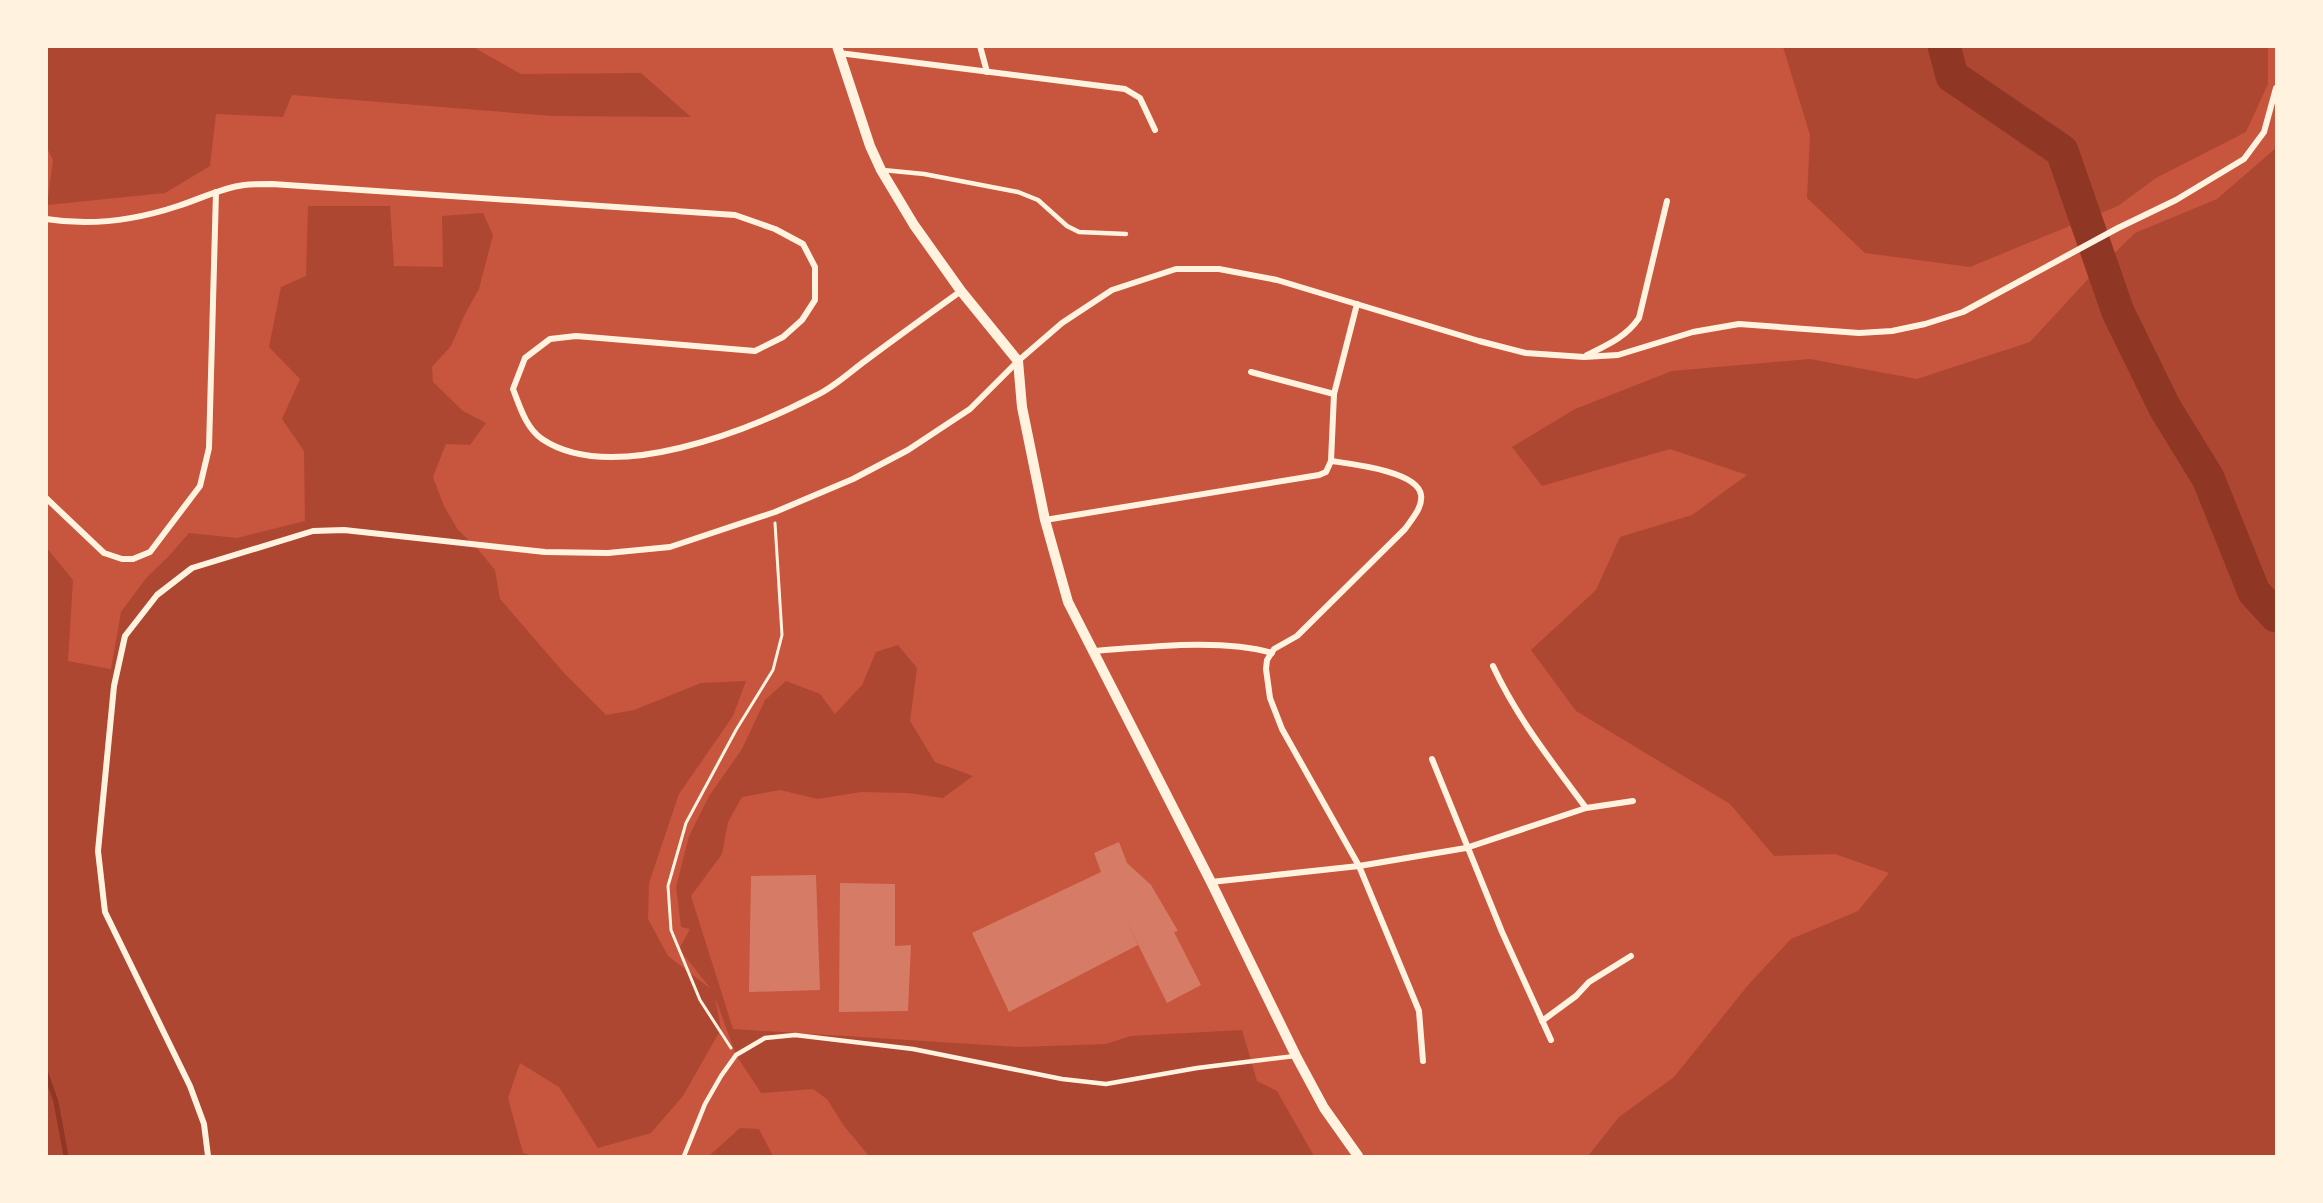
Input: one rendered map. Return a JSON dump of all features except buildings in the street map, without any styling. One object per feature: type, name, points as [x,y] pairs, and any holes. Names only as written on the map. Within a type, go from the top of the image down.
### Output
[{"type":"street","points":[[980,46],[987,72]]},
{"type":"street","points":[[1155,130],[1140,98],[1125,88],[987,72],[838,50],[870,147],[881,170],[914,225],[961,291],[1017,361],[1022,407],[1045,520],[1068,602],[1211,882],[1296,1056],[1324,1108],[1358,1156]]},
{"type":"street","points":[[208,1156],[204,1124],[190,1086],[105,912],[98,851],[114,686],[124,636],[157,595],[192,568],[313,531],[344,530],[545,552],[608,553],[670,547],[775,512],[853,479],[908,450],[970,409],[1017,361],[1062,323],[1112,290],[1176,269],[1218,270],[1277,280],[1526,353],[1584,357],[1618,355],[1693,333],[1739,324],[1859,333],[1892,331],[1963,312],[2118,228],[2176,200],[2244,159],[2264,132],[2277,88]]},
{"type":"street","points":[[46,219],[72,223],[119,221],[177,207],[216,192],[244,185],[272,184],[735,215],[775,229],[803,244],[815,267],[814,300],[802,320],[783,337],[755,351],[576,336],[550,339],[525,358],[513,389],[525,419],[542,439],[569,451],[605,457],[657,453],[716,439],[819,395],[961,291]]},
{"type":"street","points":[[46,498],[104,553],[122,559],[133,559],[150,552],[200,486],[209,448],[216,192]]},
{"type":"street","points":[[1584,357],[1616,341],[1632,329],[1639,318],[1667,201]]},
{"type":"street","points":[[1045,520],[1320,475],[1326,472],[1331,461],[1334,394],[1356,303]]},
{"type":"street","points":[[1251,372],[1334,394]]},
{"type":"street","points":[[1331,461],[1371,467],[1408,479],[1419,488],[1422,497],[1417,513],[1406,529],[1297,636],[1274,649],[1266,669],[1270,698],[1282,729],[1359,866],[1419,1011],[1423,1061]]},
{"type":"street","points":[[1094,651],[1168,646],[1251,646],[1272,653]]},
{"type":"street","points":[[1492,666],[1518,715],[1586,808]]},
{"type":"street","points":[[1432,759],[1466,848],[1551,1040]]},
{"type":"street","points":[[1211,882],[1359,866],[1466,848],[1586,808],[1633,801]]},
{"type":"street","points":[[1542,1021],[1570,1001],[1589,982],[1631,956]]},
{"type":"lane","points":[[881,170],[924,174],[1018,192],[1038,201],[1067,226],[1079,232],[1126,234]]},
{"type":"lane","points":[[684,1156],[705,1104],[721,1076],[736,1055],[765,1038],[795,1035],[913,1049],[1062,1079],[1106,1084],[1197,1068],[1296,1056]]},
{"type":"path","points":[[736,1055],[700,1000],[671,930],[668,886],[686,823],[736,730],[773,670],[782,635],[775,512]]},
{"type":"shaded area","points":[[47,46],[473,47],[521,74],[641,73],[691,117],[553,116],[292,95],[283,117],[216,114],[210,166],[165,193],[47,205],[53,160],[47,148]]},
{"type":"shaded area","points":[[1783,47],[2268,47],[2268,84],[2246,132],[2156,178],[2118,206],[1970,267],[1865,253],[1807,198],[1810,135]]},
{"type":"shaded area","points":[[2276,148],[2276,1156],[1588,1156],[1619,1117],[1674,1077],[1749,984],[1791,939],[1858,911],[1889,873],[1835,854],[1774,856],[1730,804],[1576,711],[1531,650],[1596,590],[1620,537],[1692,515],[1747,475],[1670,449],[1542,486],[1512,447],[1575,409],[1672,371],[1810,359],[1917,379],[2030,342],[2089,278],[2135,233],[2217,199]]},
{"type":"shaded area","points":[[308,206],[390,206],[394,266],[443,267],[442,216],[483,213],[493,235],[479,289],[451,346],[432,367],[433,382],[463,411],[486,423],[470,445],[446,444],[433,477],[444,506],[458,530],[495,570],[500,599],[565,674],[606,715],[634,710],[701,683],[746,681],[733,716],[679,794],[649,883],[648,919],[668,956],[711,989],[679,949],[690,929],[681,927],[676,887],[689,836],[709,796],[742,749],[765,700],[786,681],[820,694],[835,714],[862,685],[876,652],[898,645],[917,668],[910,721],[935,762],[973,776],[943,798],[908,793],[861,792],[818,799],[780,790],[742,797],[728,822],[722,854],[691,896],[733,1029],[1018,1047],[1106,1044],[1131,1036],[1242,1030],[1257,1081],[1277,1091],[1314,1156],[869,1156],[844,1126],[827,1099],[813,1089],[761,1093],[736,1055],[715,997],[721,1029],[683,1096],[651,1133],[598,1148],[559,1087],[520,1063],[508,1098],[523,1153],[533,1156],[47,1156],[46,547],[73,580],[68,661],[111,669],[121,612],[147,577],[189,533],[237,538],[305,521],[304,451],[282,419],[300,379],[269,347],[281,287],[306,276]]},
{"type":"shaded area","points":[[740,1128],[759,1129],[773,1156],[709,1156]]},
{"type":"waterway","points":[[1944,46],[1952,76],[2062,151],[2118,312],[2165,408],[2208,478],[2254,592],[2276,616]]},
{"type":"waterway","points":[[46,1073],[56,1102],[66,1156]]}]
